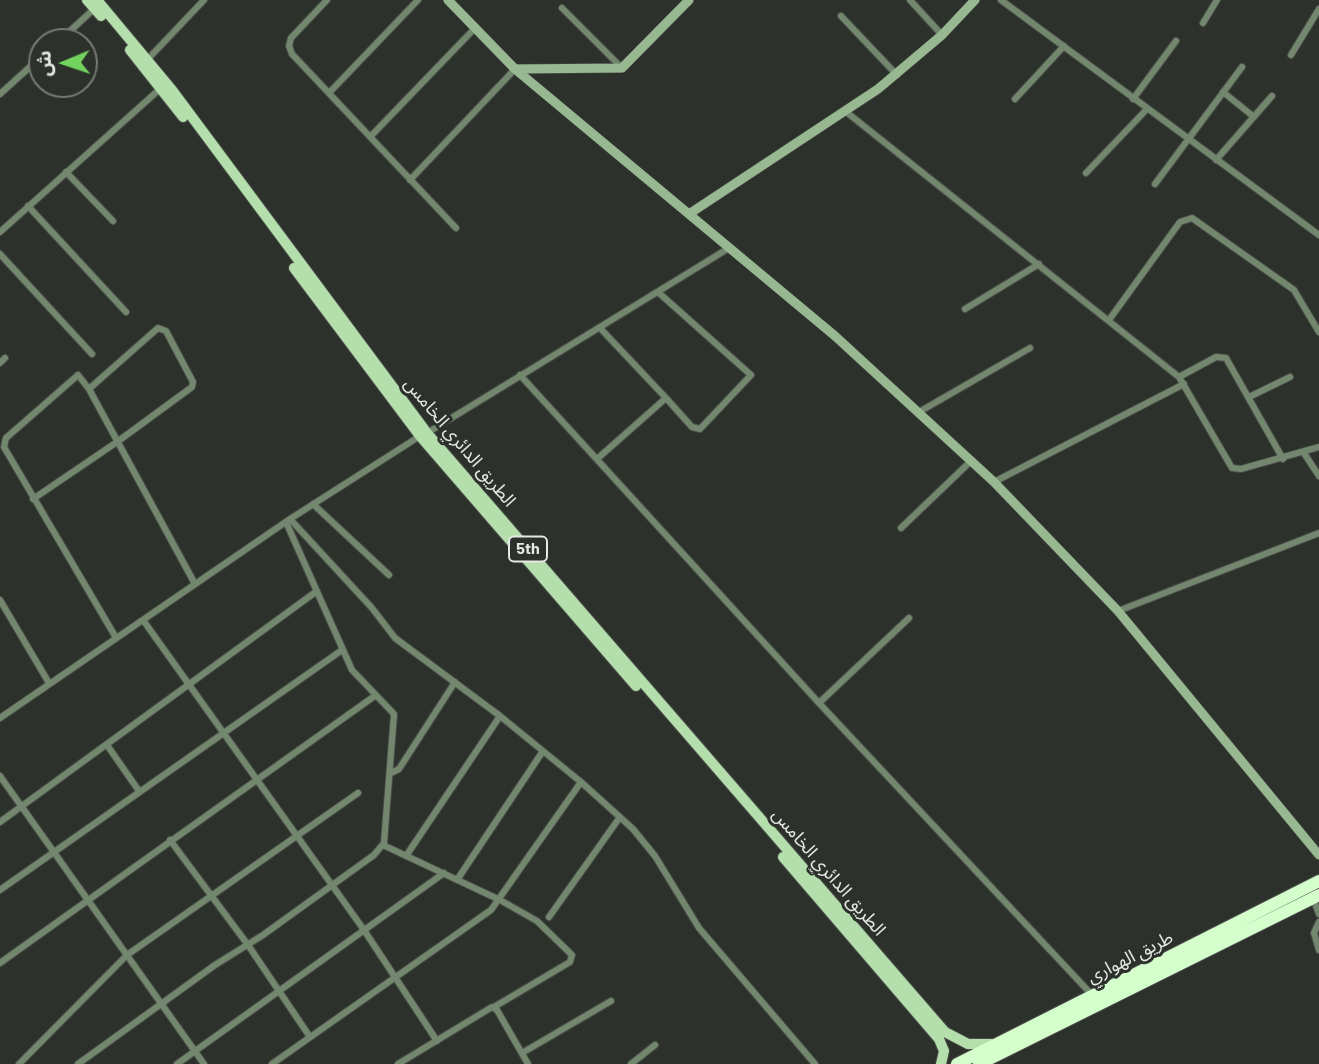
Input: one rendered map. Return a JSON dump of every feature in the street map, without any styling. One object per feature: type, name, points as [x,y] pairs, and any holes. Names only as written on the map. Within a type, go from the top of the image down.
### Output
[{"type":"highway","points":[[1316,889],[1319,871]]},
{"type":"highway","name":"طريق الهواري","points":[[979,1064],[1145,975],[1316,889]]},
{"type":"highway","name":"طريق الهواري","points":[[957,1064],[1093,996],[1145,975]]},
{"type":"main road","points":[[448,0],[515,69],[835,336],[994,482],[1118,611],[1319,856]]},
{"type":"main road","points":[[515,69],[622,68],[690,0]]},
{"type":"main road","points":[[689,214],[897,75],[975,0]]},
{"type":"main road","name":"الطريق الدائري الخامس","points":[[93,3],[147,60],[423,435]]},
{"type":"main road","name":"الطريق الدائري الخامس","points":[[93,3],[423,435],[747,809],[945,1032],[968,1044],[982,1045],[1002,1041]]},
{"type":"main road","name":"الطريق الدائري الخامس","points":[[747,809],[939,1039],[944,1051],[941,1064]]},
{"type":"street","points":[[147,60],[204,0]]},
{"type":"street","points":[[327,0],[291,38],[289,46],[292,54],[456,228]]},
{"type":"street","points":[[329,93],[418,0]]},
{"type":"street","points":[[910,0],[942,34]]},
{"type":"street","points":[[1001,0],[1319,235]]},
{"type":"street","points":[[1203,23],[1217,0]]},
{"type":"street","points":[[71,28],[93,3]]},
{"type":"street","points":[[562,8],[622,68]]},
{"type":"street","points":[[1291,55],[1319,9]]},
{"type":"street","points":[[841,16],[897,75]]},
{"type":"street","points":[[370,137],[476,27]]},
{"type":"street","points":[[1133,99],[1176,41]]},
{"type":"street","points":[[1015,99],[1064,46]]},
{"type":"street","points":[[1155,184],[1242,67]]},
{"type":"street","points":[[0,94],[28,69]]},
{"type":"street","points":[[410,180],[515,69]]},
{"type":"street","points":[[0,232],[160,88]]},
{"type":"street","points":[[1223,92],[1254,117]]},
{"type":"street","points":[[1216,160],[1272,96]]},
{"type":"street","points":[[1086,173],[1147,109]]},
{"type":"street","points":[[845,111],[1178,377],[1231,468],[1241,469],[1283,459],[1319,447]]},
{"type":"street","points":[[66,172],[113,221]]},
{"type":"street","points":[[28,206],[126,312]]},
{"type":"street","points":[[1109,320],[1180,222],[1192,218],[1294,290],[1319,332]]},
{"type":"street","points":[[0,718],[288,520],[729,248]]},
{"type":"street","points":[[0,254],[92,354]]},
{"type":"street","points":[[965,309],[1039,264]]},
{"type":"street","points":[[600,328],[692,427],[700,429],[751,375],[659,293]]},
{"type":"street","points":[[33,499],[117,442],[192,387],[193,382],[166,331],[158,328],[89,389]]},
{"type":"street","points":[[919,412],[1030,348]]},
{"type":"street","points":[[1178,377],[1216,357],[1224,356],[1283,459]]},
{"type":"street","points":[[116,636],[33,499],[4,442],[78,375],[89,389],[195,584]]},
{"type":"street","points":[[520,375],[819,704],[1093,996]]},
{"type":"street","points":[[1249,397],[1290,377]]},
{"type":"street","points":[[994,482],[1184,384]]},
{"type":"street","points":[[597,459],[666,398]]},
{"type":"street","points":[[1304,453],[1319,477]]},
{"type":"street","points":[[901,527],[971,461]]},
{"type":"street","points":[[313,504],[389,575]]},
{"type":"street","points":[[78,1064],[374,855],[383,845],[387,833],[395,717],[392,709],[352,670],[288,520]]},
{"type":"street","points":[[288,520],[372,608],[395,638],[500,716],[620,817],[655,856],[699,928],[815,1064]]},
{"type":"street","points":[[1118,611],[1319,533]]},
{"type":"street","points":[[0,821],[190,686],[317,591]]},
{"type":"street","points":[[0,600],[49,683]]},
{"type":"street","points":[[819,704],[909,618]]},
{"type":"street","points":[[143,620],[364,930],[437,1041]]},
{"type":"street","points":[[0,891],[342,650]]},
{"type":"street","points":[[391,773],[399,769],[455,682]]},
{"type":"street","points":[[0,963],[86,898],[376,695]]},
{"type":"street","points":[[406,856],[500,716]]},
{"type":"street","points":[[107,746],[139,791]]},
{"type":"street","points":[[457,880],[543,751]]},
{"type":"street","points":[[0,776],[204,1064]]},
{"type":"street","points":[[272,1064],[395,975],[487,914],[500,900],[581,782]]},
{"type":"street","points":[[19,1064],[127,955],[358,793]]},
{"type":"street","points":[[549,917],[620,817]]},
{"type":"street","points":[[170,840],[248,945],[310,1037]]},
{"type":"street","points":[[383,845],[500,900],[542,924],[572,957],[570,962],[398,1064]]},
{"type":"street","points":[[177,1064],[444,873]]},
{"type":"street","points":[[1316,889],[1319,914]]},
{"type":"street","points":[[1319,922],[1314,933],[1319,950]]},
{"type":"street","points":[[522,1053],[611,1001]]},
{"type":"street","points":[[494,1007],[528,1064]]},
{"type":"street","points":[[631,1064],[655,1045]]}]
